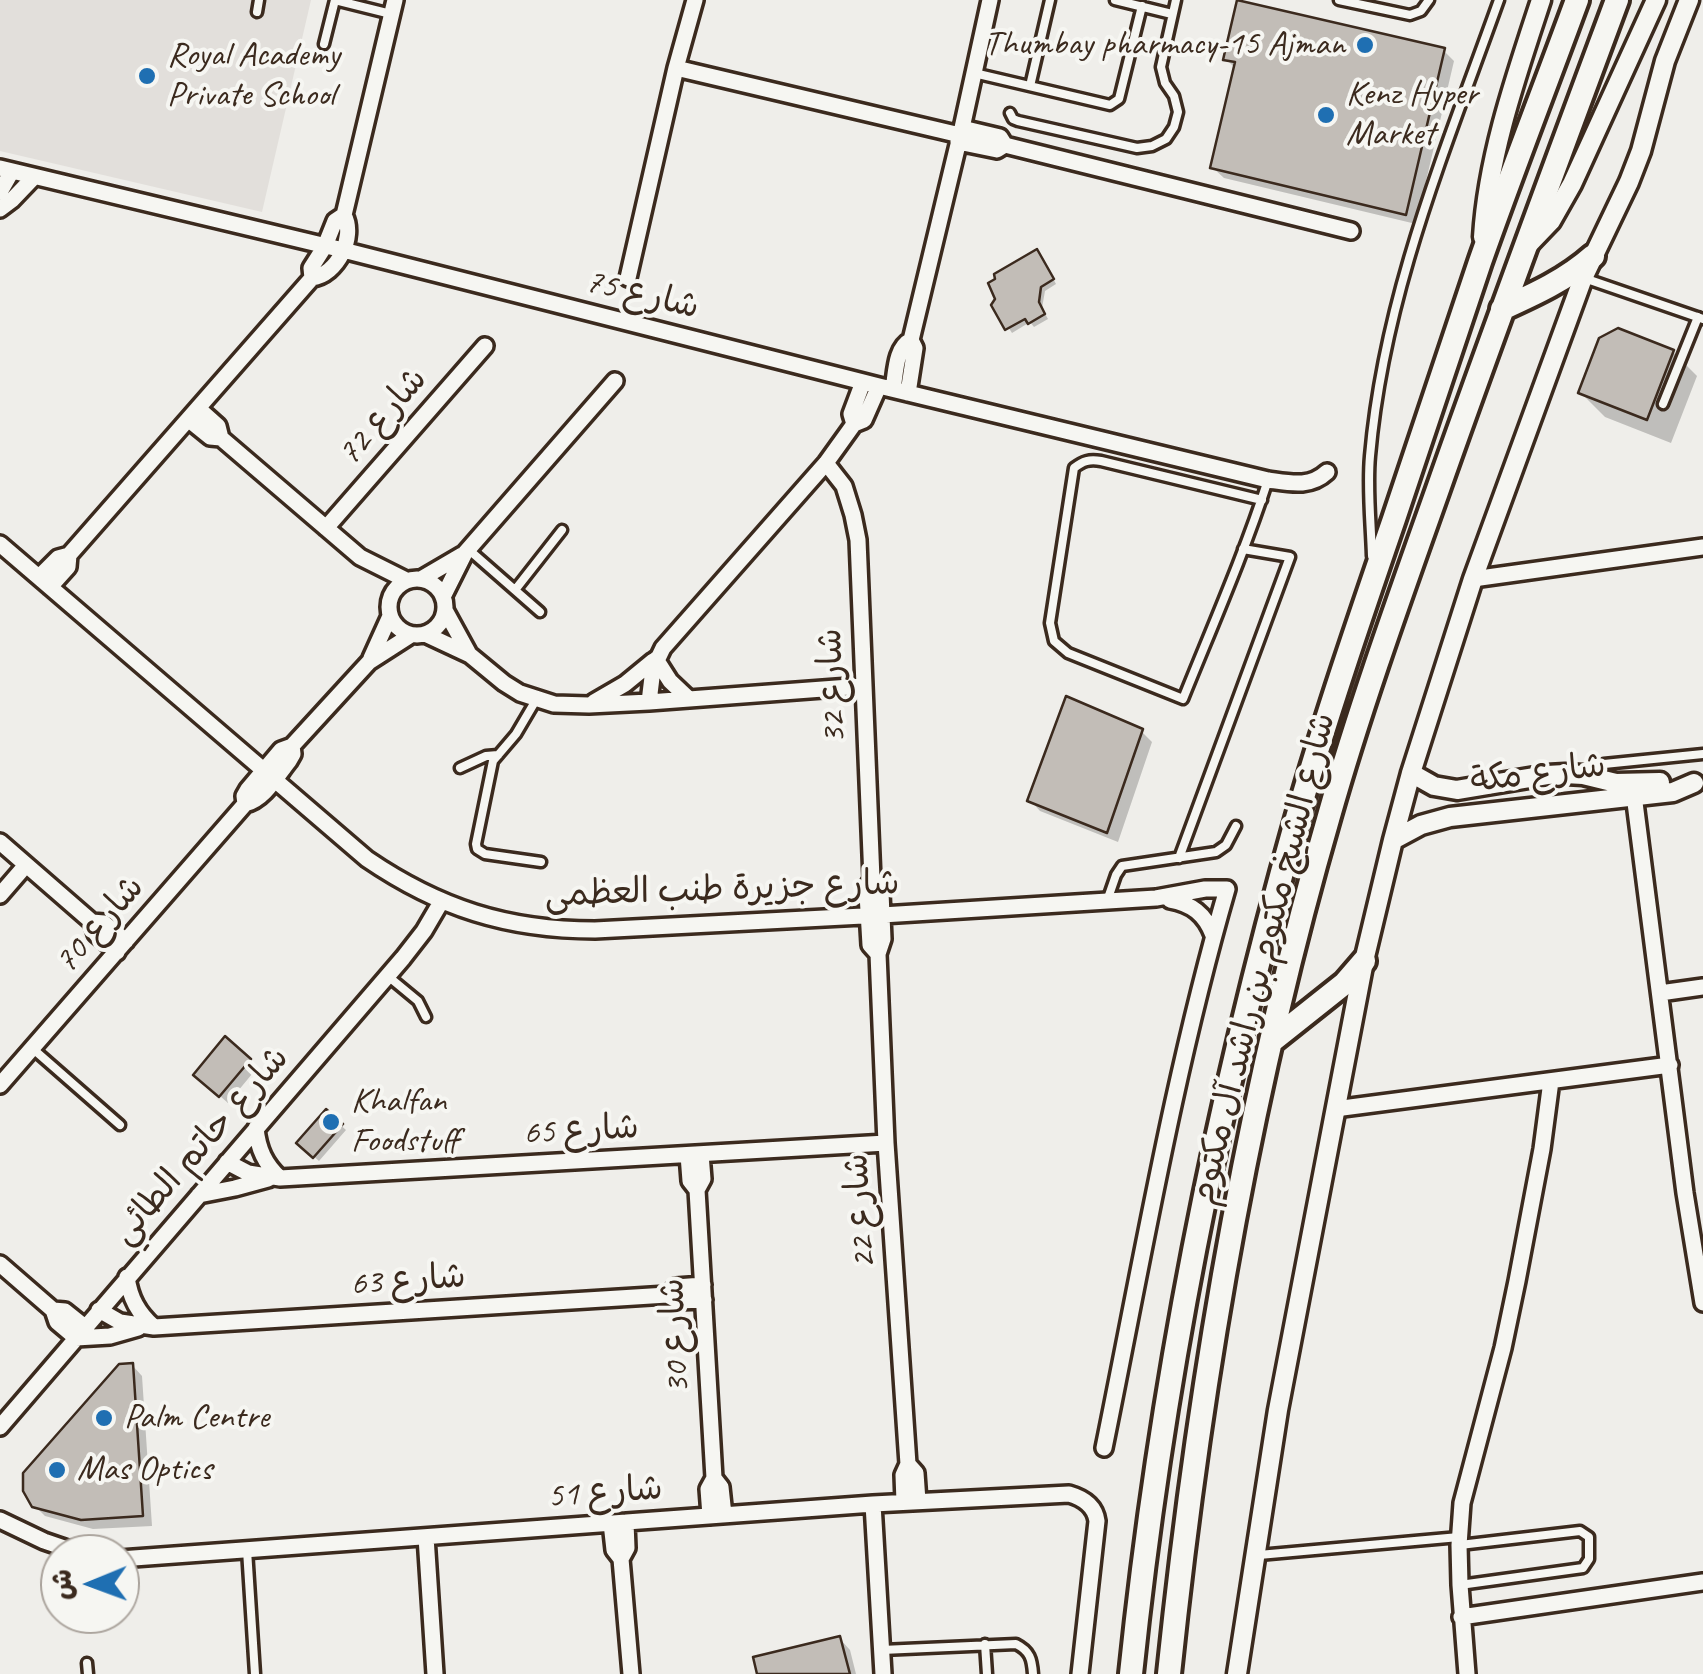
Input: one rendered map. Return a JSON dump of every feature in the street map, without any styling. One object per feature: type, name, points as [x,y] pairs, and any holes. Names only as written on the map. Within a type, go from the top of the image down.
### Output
[{"type":"main road","name":"شارع الشيخ مكتوم بن راشد آل مكتوم","points":[[1131,1674],[1159,1451],[1200,1215],[1263,942],[1298,814],[1373,581],[1481,259],[1577,0]]},
{"type":"main road","name":"شارع الشيخ مكتوم بن راشد آل مكتوم","points":[[1169,1674],[1210,1353],[1254,1117],[1328,819],[1354,733],[1502,309],[1618,0]]},
{"type":"main road","points":[[1502,309],[1565,278],[1593,256]]},
{"type":"main road","points":[[1272,1040],[1346,983],[1364,961]]},
{"type":"street","points":[[628,278],[694,0]]},
{"type":"street","points":[[589,705],[656,659],[821,468],[854,424],[864,420],[915,352],[911,340],[990,0]]},
{"type":"street","points":[[1481,259],[1490,180],[1541,0]]},
{"type":"street","points":[[1524,249],[1558,209],[1656,0]]},
{"type":"street","points":[[1237,1674],[1278,1410],[1364,961],[1393,840],[1473,579],[1583,278],[1641,150],[1665,61],[1689,0]]},
{"type":"street","points":[[44,582],[68,566],[69,555],[312,278],[322,276],[344,250],[348,224],[344,216],[393,7]]},
{"type":"street","points":[[676,68],[960,135],[997,136],[1005,146],[1351,231]]},
{"type":"street","points":[[0,192],[6,170]]},
{"type":"street","name":"شارع 75","points":[[6,170],[1268,480],[1308,483],[1328,472]]},
{"type":"street","points":[[0,209],[34,176]]},
{"type":"street","points":[[312,278],[311,268],[326,246],[335,221],[344,216]]},
{"type":"street","name":"شارع 72","points":[[326,528],[485,346]]},
{"type":"street","points":[[418,634],[438,625],[467,551],[614,381]]},
{"type":"street","points":[[194,414],[210,437],[222,438],[360,557],[413,580],[430,582],[470,655]]},
{"type":"street","name":"شارع 32","points":[[821,468],[832,489],[844,492],[858,540],[872,879],[880,888],[875,916]]},
{"type":"street","name":"شارع جزيرة طنب العظمى","points":[[0,544],[367,859],[442,902],[495,920],[571,930],[875,916],[1156,898],[1227,889],[1214,935]]},
{"type":"street","points":[[1473,579],[1703,548]]},
{"type":"street","points":[[390,609],[392,593],[467,551]]},
{"type":"street","points":[[360,557],[398,628],[470,655],[504,684],[554,704],[649,702],[863,686]]},
{"type":"street","name":"شارع 70","points":[[369,662],[390,609]]},
{"type":"street","name":"شارع 70","points":[[0,1084],[244,804],[256,800],[268,776],[290,761],[292,746],[369,662],[418,634]]},
{"type":"street","points":[[656,659],[670,681],[690,699]]},
{"type":"street","points":[[649,702],[656,659]]},
{"type":"street","name":"شارع مكة","points":[[1412,774],[1434,786],[1457,790],[1547,775],[1584,775],[1633,789]]},
{"type":"street","name":"شارع مكة","points":[[1393,840],[1450,817],[1670,781],[1698,782]]},
{"type":"street","points":[[1633,789],[1685,1194],[1703,1304]]},
{"type":"street","points":[[0,842],[92,922],[96,934],[122,946]]},
{"type":"street","points":[[0,895],[26,865]]},
{"type":"street","name":"شارع جزيرة طنب العظمى","points":[[1156,898],[1194,908],[1214,935]]},
{"type":"street","name":"شارع حاتم الطائي","points":[[0,1426],[414,944],[442,902]]},
{"type":"street","name":"شارع 22","points":[[875,916],[883,943],[878,954],[886,1143],[908,1464],[903,1475],[911,1502]]},
{"type":"street","points":[[1104,1448],[1170,1118],[1214,935]]},
{"type":"street","points":[[1660,993],[1703,987]]},
{"type":"street","points":[[1335,1109],[1670,1065]]},
{"type":"street","points":[[1466,1674],[1460,1585],[1462,1503],[1518,1281],[1551,1080]]},
{"type":"street","points":[[256,1128],[260,1151],[276,1178]]},
{"type":"street","name":"شارع 65","points":[[199,1195],[276,1178],[886,1143]]},
{"type":"street","name":"شارع 30","points":[[694,1154],[690,1181],[697,1190],[714,1478],[708,1489],[717,1516]]},
{"type":"street","name":"شارع 65","points":[[227,1162],[248,1173],[276,1178]]},
{"type":"street","points":[[1685,1194],[1703,1191]]},
{"type":"street","points":[[0,1264],[54,1310],[65,1311],[80,1332]]},
{"type":"street","points":[[127,1277],[148,1327]]},
{"type":"street","name":"شارع 63","points":[[80,1332],[110,1336],[148,1327],[667,1294],[676,1288],[703,1292]]},
{"type":"street","name":"شارع 63","points":[[99,1310],[120,1322],[148,1327]]},
{"type":"street","name":"شارع 51","points":[[140,1558],[1061,1494],[1076,1496],[1096,1516],[1080,1674]]},
{"type":"street","points":[[874,1504],[883,1674]]},
{"type":"street","points":[[0,1508],[8,1523],[40,1540]]},
{"type":"street","points":[[619,1523],[614,1550],[622,1559],[631,1674]]},
{"type":"street","points":[[426,1536],[435,1674]]},
{"type":"street","points":[[1461,1616],[1703,1582]]},
{"type":"lane","points":[[257,12],[260,0]]},
{"type":"lane","points":[[324,44],[335,0],[393,7]]},
{"type":"lane","points":[[1030,86],[1050,0]]},
{"type":"lane","points":[[1115,0],[1172,14]]},
{"type":"lane","points":[[1010,113],[1018,121],[1126,146],[1145,148],[1160,143],[1177,119],[1176,104],[1161,67],[1176,0]]},
{"type":"lane","points":[[1339,0],[1410,15],[1421,11],[1429,0]]},
{"type":"lane","points":[[1373,581],[1369,460],[1390,324],[1412,244],[1499,0]]},
{"type":"lane","points":[[974,73],[1104,105],[1115,103],[1142,6]]},
{"type":"lane","points":[[1583,278],[1700,318],[1663,404]]},
{"type":"lane","points":[[1262,500],[1100,461],[1082,462],[1074,468],[1051,610],[1051,635],[1058,646],[1183,699],[1243,549],[1262,500],[1268,480]]},
{"type":"lane","points":[[515,590],[562,530]]},
{"type":"lane","points":[[1179,858],[1290,557],[1243,549]]},
{"type":"lane","points":[[467,551],[540,612]]},
{"type":"lane","points":[[537,699],[491,768],[476,840],[477,849],[485,854],[541,862]]},
{"type":"lane","points":[[1584,775],[1604,764],[1703,754]]},
{"type":"lane","points":[[460,768],[498,755]]},
{"type":"lane","points":[[1107,901],[1116,875],[1126,864],[1216,852],[1226,845],[1236,826]]},
{"type":"lane","points":[[387,976],[418,1002],[426,1017]]},
{"type":"lane","points":[[32,1048],[120,1124]]},
{"type":"lane","points":[[1254,1556],[1580,1531],[1588,1537],[1589,1559],[1580,1569],[1460,1585]]},
{"type":"lane","points":[[247,1550],[255,1674]]},
{"type":"lane","points":[[985,1644],[987,1674]]},
{"type":"lane","points":[[882,1650],[1016,1644],[1031,1657],[1033,1674]]},
{"type":"lane","points":[[87,1663],[88,1674]]},
{"type":"shaded area","name":"Royal Academy Private School","points":[[0,0],[311,0],[262,212],[0,151]]},
{"type":"building","name":"Kenz Hyper Market","points":[[1237,0],[1445,48],[1406,215],[1210,168],[1235,62],[1223,60]]},
{"type":"building","points":[[1037,249],[1054,279],[1041,287],[1039,302],[1045,314],[1005,330],[991,305],[995,299],[988,283],[995,279],[994,274]]},
{"type":"building","points":[[1618,328],[1674,350],[1647,420],[1578,393],[1599,338]]},
{"type":"building","points":[[1066,696],[1143,729],[1107,833],[1027,801]]},
{"type":"building","points":[[225,1036],[251,1059],[219,1097],[193,1075]]},
{"type":"building","points":[[326,1109],[343,1124],[313,1158],[296,1143]]},
{"type":"building","name":"Palm Centre","points":[[133,1363],[143,1516],[81,1520],[32,1507],[23,1491],[23,1473],[119,1364]]},
{"type":"building","points":[[840,1636],[850,1674],[757,1674],[753,1657]]},
{"type":"place","name":"Thumbay pharmacy-15 Ajman","points":[[1365,45]]},
{"type":"place","name":"Royal Academy Private School","points":[[147,76]]},
{"type":"place","name":"Kenz Hyper Market","points":[[1326,115]]},
{"type":"place","name":"Khalfan Foodstuff","points":[[331,1122]]},
{"type":"place","name":"Palm Centre","points":[[104,1418]]},
{"type":"place","name":"Mas Optics","points":[[57,1470]]}]
